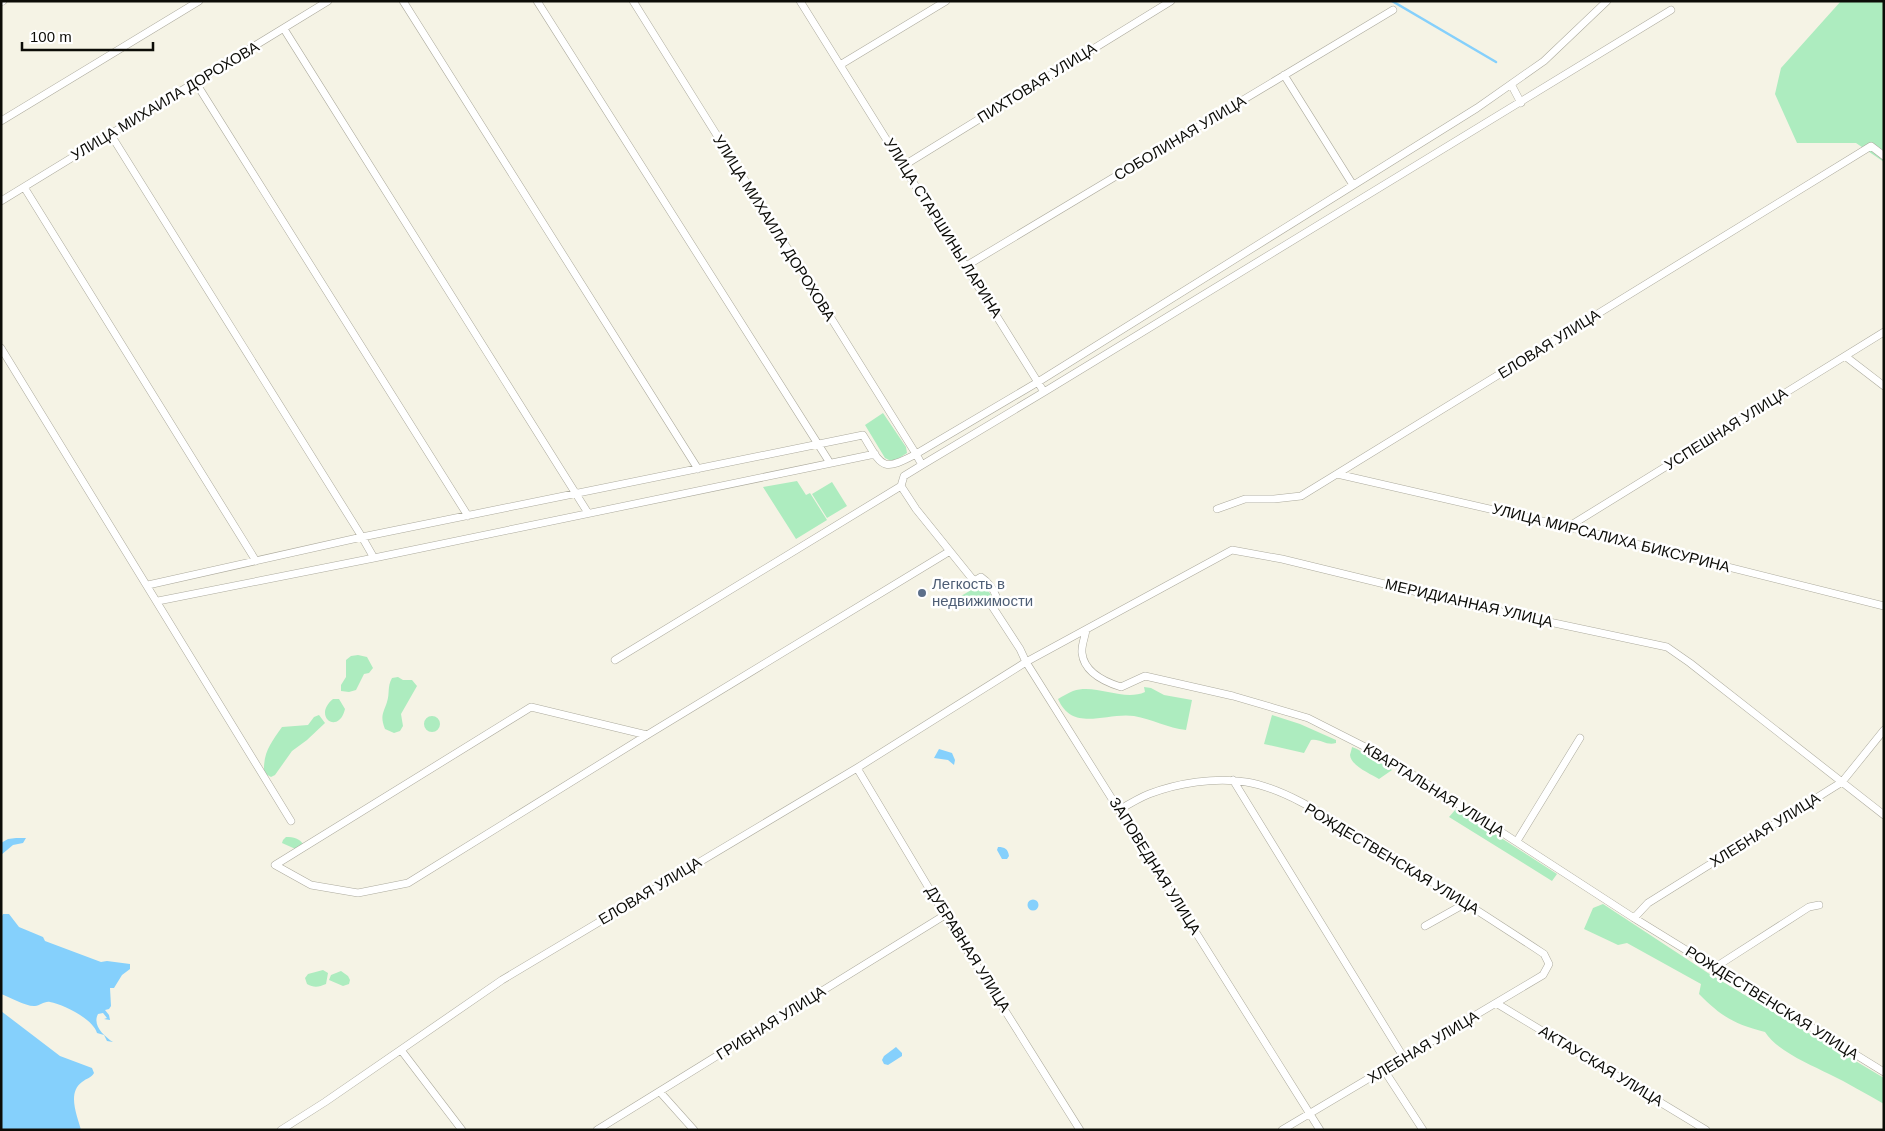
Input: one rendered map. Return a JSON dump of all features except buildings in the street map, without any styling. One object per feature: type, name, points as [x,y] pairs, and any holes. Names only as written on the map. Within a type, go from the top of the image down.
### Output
[{"type":"street","points":[[1,121],[199,1]]},
{"type":"street","name":"УЛИЦА МИХАИЛА ДОРОХОВА","points":[[1,201],[328,1]]},
{"type":"street","points":[[403,1],[698,469]]},
{"type":"street","points":[[537,1],[830,463]]},
{"type":"street","name":"УЛИЦА МИХАИЛА ДОРОХОВА","points":[[633,1],[922,465]]},
{"type":"street","name":"УЛИЦА СТАРШИНЫ ЛАРИНА","points":[[800,1],[1044,392]]},
{"type":"street","points":[[840,65],[946,1]]},
{"type":"street","name":"ПИХТОВАЯ УЛИЦА","points":[[903,166],[1171,1]]},
{"type":"street","points":[[148,585],[362,537],[863,435],[882,462],[888,466],[895,465],[1038,382],[1477,108],[1544,61],[1607,1]]},
{"type":"street","name":"СОБОЛИНАЯ УЛИЦА","points":[[966,266],[1393,10]]},
{"type":"street","points":[[615,660],[901,486],[904,476],[1672,10]]},
{"type":"street","points":[[284,29],[588,513]]},
{"type":"street","points":[[1284,75],[1353,185]]},
{"type":"street","points":[[196,83],[468,516]]},
{"type":"street","points":[[1511,84],[1521,102]]},
{"type":"street","points":[[111,135],[374,558]]},
{"type":"street","name":"ЕЛОВАЯ УЛИЦА","points":[[1217,509],[1245,499],[1274,499],[1301,496],[1871,146],[1884,156]]},
{"type":"street","points":[[24,187],[256,561]]},
{"type":"street","name":"УСПЕШНАЯ УЛИЦА","points":[[1568,527],[1884,332]]},
{"type":"street","points":[[1,348],[158,601],[291,821]]},
{"type":"street","points":[[1845,356],[1884,386]]},
{"type":"street","points":[[158,601],[875,454]]},
{"type":"street","name":"УЛИЦА МИРСАЛИХА БИКСУРИНА","points":[[1337,474],[1568,527],[1884,606]]},
{"type":"street","points":[[647,735],[531,707],[275,865],[311,885],[358,893],[408,884],[647,735],[950,551],[916,509],[901,486]]},
{"type":"street","name":"МЕРИДИАННАЯ УЛИЦА","points":[[1026,662],[1232,550],[1282,559],[1479,607],[1667,647],[1884,815]]},
{"type":"street","name":"ЗАПОВЕДНАЯ УЛИЦА","points":[[950,551],[974,581],[981,578],[988,582],[996,596],[990,603],[1320,1130]]},
{"type":"street","name":"КВАРТАЛЬНАЯ УЛИЦА","points":[[1086,630],[1081,652],[1086,665],[1104,682],[1121,687],[1145,676],[1233,696],[1308,718],[1387,758],[1634,918]]},
{"type":"street","name":"ЕЛОВАЯ УЛИЦА","points":[[281,1130],[402,1050],[502,980],[857,768],[1026,662]]},
{"type":"street","name":"ХЛЕБНАЯ УЛИЦА","points":[[1634,918],[1648,903],[1842,782],[1884,730]]},
{"type":"street","points":[[1517,841],[1580,738]]},
{"type":"street","name":"ДУБРАВНАЯ УЛИЦА","points":[[857,768],[1080,1130]]},
{"type":"street","points":[[1233,780],[1404,1058]]},
{"type":"street","name":"РОЖДЕСТВЕНСКАЯ УЛИЦА","points":[[1119,810],[1148,794],[1176,786],[1233,780],[1268,787],[1329,818],[1544,954]]},
{"type":"street","points":[[1425,926],[1459,907],[1463,901]]},
{"type":"street","points":[[1714,968],[1809,907],[1819,905]]},
{"type":"street","name":"ГРИБНАЯ УЛИЦА","points":[[597,1130],[946,914]]},
{"type":"street","name":"РОЖДЕСТВЕНСКАЯ УЛИЦА","points":[[1634,918],[1884,1072]]},
{"type":"street","name":"ХЛЕБНАЯ УЛИЦА","points":[[1282,1130],[1543,975],[1549,964],[1544,954]]},
{"type":"street","name":"АКТАУСКАЯ УЛИЦА","points":[[1496,1003],[1706,1130]]},
{"type":"street","points":[[402,1050],[462,1130]]},
{"type":"street","points":[[1384,1070],[1423,1130]]},
{"type":"street","points":[[660,1092],[694,1130]]},
{"type":"green space","points":[[1841,1],[1884,1],[1884,162],[1856,143],[1797,143],[1775,94],[1781,68]]},
{"type":"green space","points":[[883,413],[906,447],[907,453],[893,462],[885,458],[865,425]]},
{"type":"green space","points":[[797,481],[806,495],[810,493],[827,520],[796,539],[763,487]]},
{"type":"green space","points":[[832,482],[847,506],[827,518],[812,494]]},
{"type":"green space","points":[[983,583],[991,595],[969,609],[961,596]]},
{"type":"green space","points":[[351,656],[367,657],[373,668],[369,673],[364,674],[356,690],[349,692],[341,691],[341,685],[346,677],[346,660]]},
{"type":"green space","points":[[398,677],[403,680],[412,680],[417,686],[401,714],[403,726],[400,731],[394,733],[385,729],[382,718],[388,699],[390,681],[392,678]]},
{"type":"green space","points":[[1144,687],[1151,688],[1164,695],[1192,700],[1186,730],[1134,716],[1081,718],[1072,715],[1064,709],[1058,699],[1073,691],[1082,689],[1128,695],[1145,692]]},
{"type":"green space","points":[[333,699],[339,699],[345,709],[341,718],[335,722],[329,721],[325,714],[328,704]]},
{"type":"green space","points":[[319,715],[325,723],[292,751],[275,775],[271,777],[264,773],[266,753],[282,727],[308,725],[314,717]]},
{"type":"green space","points":[[1272,715],[1300,724],[1336,740],[1336,743],[1329,744],[1311,740],[1304,753],[1264,744]]},
{"type":"green space","points":[[432,716],[440,724],[432,732],[424,724]]},
{"type":"green space","points":[[1352,747],[1392,770],[1379,779],[1354,763],[1350,755]]},
{"type":"green space","points":[[1456,809],[1557,874],[1552,881],[1449,817]]},
{"type":"green space","points":[[286,837],[296,838],[304,845],[300,851],[282,843]]},
{"type":"green space","points":[[1603,904],[1708,973],[1884,1078],[1884,1104],[1785,1051],[1770,1039],[1765,1032],[1729,1019],[1699,994],[1701,984],[1627,943],[1618,945],[1584,929],[1593,908]]},
{"type":"green space","points":[[323,970],[328,973],[326,984],[316,987],[307,984],[305,978],[308,974]]},
{"type":"green space","points":[[341,971],[348,976],[349,984],[343,986],[329,980],[331,975]]},
{"type":"water","points":[[939,749],[952,753],[955,760],[954,765],[948,760],[934,758]]},
{"type":"water","points":[[26,838],[23,843],[13,845],[1,855],[1,843],[8,839]]},
{"type":"water","points":[[998,847],[1007,850],[1009,856],[1007,859],[1002,859],[997,850]]},
{"type":"water","points":[[1033,899],[1039,905],[1033,911],[1027,905]]},
{"type":"water","points":[[3,914],[9,914],[19,927],[43,937],[45,941],[101,962],[130,964],[130,969],[122,975],[114,988],[110,988],[111,1006],[105,1010],[110,1020],[104,1019],[107,1018],[103,1013],[98,1014],[97,1018],[100,1030],[113,1042],[107,1041],[104,1035],[97,1033],[90,1023],[77,1013],[56,1003],[48,1002],[32,1006],[1,994],[1,918]]},
{"type":"water","points":[[1,1011],[60,1056],[92,1068],[93,1075],[82,1082],[75,1092],[74,1104],[81,1130],[1,1130]]},
{"type":"water","points":[[896,1047],[902,1053],[902,1056],[888,1065],[884,1064],[882,1060],[884,1056]]},
{"type":"waterway","points":[[1392,1],[1496,62]]},
{"type":"place","name":"Легкость в недвижимости","points":[[922,593]]}]
